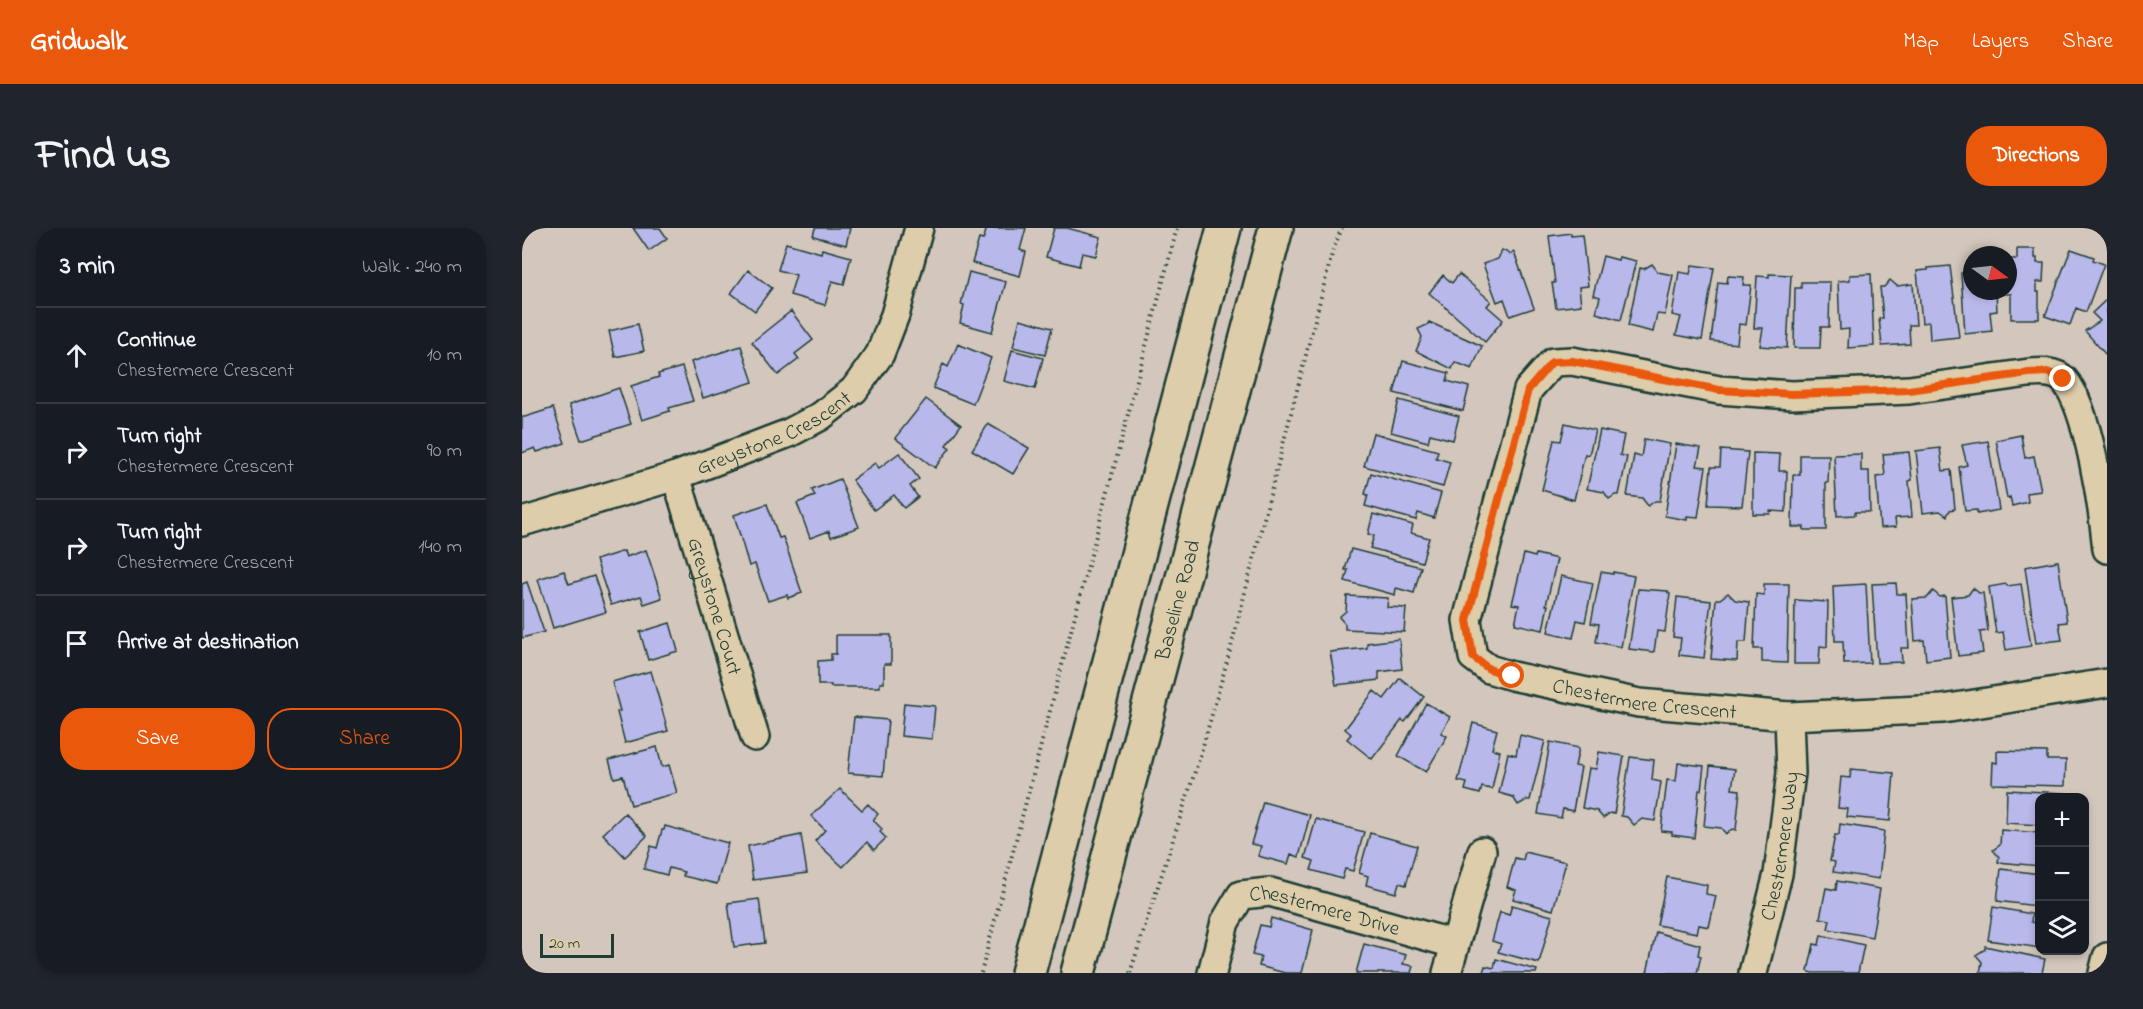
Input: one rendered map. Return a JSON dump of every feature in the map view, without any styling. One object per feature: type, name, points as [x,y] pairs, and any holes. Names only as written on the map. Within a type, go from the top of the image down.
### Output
[{"type":"main road","points":[[1028,973],[1224,228]]},
{"type":"main road","name":"Baseline Road","points":[[1078,973],[1276,228]]},
{"type":"main road","points":[[1257,299],[1298,228]]},
{"type":"street","name":"Greystone Crescent","points":[[522,522],[676,476],[789,433],[821,416],[854,390],[880,354],[895,315],[919,228]]},
{"type":"street","name":"Chestermere Crescent","points":[[2107,549],[2104,516],[2082,412],[2063,379],[2047,372],[1909,390],[1792,394],[1719,390],[1572,361],[1552,362],[1528,390],[1467,620],[1473,657],[1489,669],[1639,703],[1789,716],[1943,709],[2107,683]]},
{"type":"street","name":"Greystone Court","points":[[676,476],[755,737]]},
{"type":"street","name":"Chestermere Way","points":[[1754,973],[1778,874],[1791,773],[1789,716]]},
{"type":"street","points":[[1447,973],[1482,851]]},
{"type":"street","name":"Chestermere Drive","points":[[1212,973],[1225,922],[1241,895],[1270,892],[1454,944]]},
{"type":"street","points":[[2103,973],[2107,957]]},
{"type":"path","points":[[981,973],[1177,228]]},
{"type":"path","points":[[1130,973],[1207,732],[1325,281],[1342,228]]},
{"type":"building","points":[[633,228],[660,228],[667,238],[649,251]]},
{"type":"building","points":[[815,228],[850,228],[846,245],[813,236]]},
{"type":"building","points":[[987,228],[1026,228],[1020,250],[1026,252],[1020,276],[972,263],[979,239],[983,240]]},
{"type":"building","points":[[1054,228],[1067,228],[1101,237],[1096,256],[1082,253],[1079,266],[1046,257]]},
{"type":"building","points":[[1571,233],[1571,236],[1582,235],[1588,286],[1579,287],[1581,305],[1556,308],[1549,236]]},
{"type":"building","points":[[786,243],[821,253],[822,249],[851,257],[844,284],[832,281],[825,305],[790,295],[796,275],[778,270]]},
{"type":"building","points":[[2017,249],[2035,249],[2037,263],[2044,263],[2043,282],[2037,282],[2039,319],[2011,319],[2011,300],[2017,300]]},
{"type":"building","points":[[2071,249],[2094,257],[2093,260],[2104,264],[2086,312],[2076,308],[2070,325],[2045,316]]},
{"type":"building","points":[[1502,250],[1510,254],[1514,252],[1534,308],[1510,316],[1504,299],[1497,302],[1483,264],[1498,259]]},
{"type":"building","points":[[1603,256],[1636,261],[1621,320],[1596,313],[1600,297],[1593,295]]},
{"type":"building","points":[[1652,264],[1658,272],[1673,275],[1665,315],[1657,314],[1653,332],[1628,326],[1640,268],[1644,269]]},
{"type":"building","points":[[1692,265],[1714,268],[1702,340],[1676,335],[1681,317],[1672,315],[1679,272],[1690,274]]},
{"type":"building","points":[[1950,266],[1959,337],[1930,340],[1929,322],[1922,323],[1917,271]]},
{"type":"building","points":[[748,270],[772,288],[755,311],[731,293]]},
{"type":"building","points":[[969,272],[1006,282],[992,332],[960,323],[964,305],[961,304]]},
{"type":"building","points":[[1963,272],[1963,300],[1996,300],[1997,311],[1990,312],[1992,331],[1965,334],[1961,273]]},
{"type":"building","points":[[1459,274],[1491,301],[1487,306],[1503,320],[1485,342],[1429,293],[1443,275],[1452,283]]},
{"type":"building","points":[[1769,274],[1791,275],[1787,348],[1760,346],[1763,328],[1754,328],[1757,276],[1769,277]]},
{"type":"building","points":[[1871,274],[1874,346],[1848,348],[1849,329],[1840,330],[1838,281],[1850,280],[1850,275]]},
{"type":"building","points":[[1728,276],[1744,277],[1743,285],[1751,285],[1746,325],[1739,324],[1737,344],[1711,341],[1718,282],[1727,283]]},
{"type":"building","points":[[1890,280],[1897,286],[1913,284],[1916,325],[1909,325],[1910,344],[1882,346],[1879,318],[1883,318],[1880,287],[1884,287]]},
{"type":"building","points":[[1801,282],[1830,282],[1829,327],[1821,327],[1820,348],[1794,348],[1795,288],[1801,288]]},
{"type":"building","points":[[2107,299],[2106,355],[2085,331],[2100,321],[2092,313]]},
{"type":"building","points":[[791,311],[813,340],[795,354],[799,359],[778,375],[752,342]]},
{"type":"building","points":[[1020,319],[1052,328],[1045,355],[1013,347]]},
{"type":"building","points":[[1429,322],[1482,346],[1472,369],[1455,362],[1452,369],[1416,351],[1422,337],[1418,329]]},
{"type":"building","points":[[638,324],[644,351],[615,357],[609,331]]},
{"type":"building","points":[[958,344],[991,358],[973,404],[933,388],[943,364],[948,367]]},
{"type":"building","points":[[741,346],[753,382],[703,398],[691,362]]},
{"type":"building","points":[[1012,350],[1043,358],[1035,389],[1004,381]]},
{"type":"building","points":[[1403,361],[1449,373],[1447,381],[1469,387],[1463,411],[1394,393]]},
{"type":"building","points":[[682,367],[693,401],[669,408],[670,411],[642,420],[631,386],[659,377],[658,374]]},
{"type":"building","points":[[619,388],[631,424],[581,440],[569,405]]},
{"type":"building","points":[[926,399],[961,425],[946,445],[950,448],[935,468],[895,438]]},
{"type":"building","points":[[1399,400],[1459,416],[1453,440],[1430,434],[1428,442],[1391,432]]},
{"type":"building","points":[[553,408],[565,443],[537,452],[535,448],[522,453],[522,417]]},
{"type":"building","points":[[1565,423],[1595,430],[1589,455],[1585,454],[1574,500],[1542,490],[1554,440],[1561,441]]},
{"type":"building","points":[[988,424],[1029,448],[1013,474],[972,450]]},
{"type":"building","points":[[1600,430],[1624,435],[1620,455],[1627,457],[1619,495],[1609,499],[1604,492],[1587,489]]},
{"type":"building","points":[[1373,433],[1438,451],[1436,458],[1450,462],[1443,487],[1364,466]]},
{"type":"building","points":[[2021,435],[2025,458],[2034,456],[2041,491],[2027,493],[2028,502],[2012,506],[2010,497],[2007,498],[1996,440]]},
{"type":"building","points":[[1644,439],[1670,444],[1660,501],[1655,501],[1648,506],[1642,498],[1627,496],[1634,455],[1641,457]]},
{"type":"building","points":[[1988,441],[1999,510],[1977,514],[1977,510],[1965,511],[1959,467],[1967,465],[1962,445]]},
{"type":"building","points":[[1676,444],[1701,448],[1697,466],[1706,467],[1698,517],[1687,516],[1687,520],[1665,516]]},
{"type":"building","points":[[1940,448],[1943,471],[1951,470],[1955,509],[1950,510],[1947,516],[1940,511],[1923,513],[1916,451]]},
{"type":"building","points":[[1721,450],[1748,452],[1742,506],[1708,505],[1711,467],[1720,467]]},
{"type":"building","points":[[1909,452],[1912,517],[1895,518],[1896,527],[1880,528],[1876,477],[1885,476],[1883,454]]},
{"type":"building","points":[[899,453],[919,479],[910,486],[918,497],[904,508],[894,495],[874,510],[852,480],[875,463],[879,468]]},
{"type":"building","points":[[1753,453],[1780,454],[1779,471],[1787,471],[1786,512],[1770,511],[1770,514],[1753,514]]},
{"type":"building","points":[[1861,454],[1861,471],[1869,471],[1870,512],[1855,512],[1855,515],[1837,516],[1834,455]]},
{"type":"building","points":[[1800,455],[1829,455],[1828,483],[1826,483],[1826,530],[1804,530],[1804,527],[1792,527],[1793,475],[1800,475]]},
{"type":"building","points":[[1371,473],[1441,493],[1434,518],[1418,513],[1416,520],[1365,506],[1368,495],[1365,494]]},
{"type":"building","points":[[840,479],[859,527],[831,537],[829,531],[810,538],[797,503],[815,496],[812,490]]},
{"type":"building","points":[[767,504],[779,538],[783,537],[802,593],[768,601],[755,564],[749,566],[734,515]]},
{"type":"building","points":[[1373,514],[1413,525],[1411,533],[1429,538],[1422,562],[1370,548],[1374,536],[1368,534]]},
{"type":"building","points":[[1351,549],[1421,567],[1414,593],[1396,588],[1395,595],[1345,581],[1348,570],[1345,570]]},
{"type":"building","points":[[646,550],[662,598],[644,604],[641,596],[611,605],[596,560],[624,551],[626,557]]},
{"type":"building","points":[[1524,554],[1557,559],[1546,605],[1548,605],[1543,630],[1515,624],[1519,605],[1512,604]]},
{"type":"building","points":[[2058,561],[2067,622],[2059,623],[2062,640],[2036,643],[2025,567]]},
{"type":"building","points":[[564,571],[569,584],[594,576],[606,612],[553,628],[538,579]]},
{"type":"building","points":[[1601,572],[1634,576],[1621,647],[1596,642],[1599,624],[1591,623]]},
{"type":"building","points":[[1561,576],[1593,583],[1585,622],[1577,620],[1573,638],[1548,632]]},
{"type":"building","points":[[527,582],[544,632],[522,638],[522,584]]},
{"type":"building","points":[[1896,583],[1897,594],[1906,594],[1909,648],[1901,648],[1902,662],[1877,663],[1872,584]]},
{"type":"building","points":[[1764,584],[1789,584],[1787,663],[1762,662],[1762,649],[1754,649],[1756,594],[1764,595]]},
{"type":"building","points":[[1866,584],[1870,663],[1844,664],[1843,641],[1835,641],[1833,586]]},
{"type":"building","points":[[2006,584],[2007,586],[2021,584],[2031,646],[2006,650],[2003,632],[1996,633],[1989,587]]},
{"type":"building","points":[[1973,588],[1983,593],[1988,631],[1980,632],[1983,653],[1958,656],[1951,597],[1968,595]]},
{"type":"building","points":[[1638,589],[1668,591],[1670,594],[1665,632],[1657,631],[1654,652],[1629,649]]},
{"type":"building","points":[[1933,591],[1940,597],[1945,596],[1950,657],[1926,660],[1924,640],[1915,641],[1912,599],[1927,598]]},
{"type":"building","points":[[1728,593],[1735,600],[1749,602],[1746,642],[1738,642],[1737,661],[1711,659],[1716,599]]},
{"type":"building","points":[[1347,596],[1388,598],[1387,607],[1406,608],[1404,632],[1345,629],[1345,624],[1339,617],[1346,611]]},
{"type":"building","points":[[1677,597],[1711,601],[1704,658],[1679,655],[1681,638],[1673,637]]},
{"type":"building","points":[[1795,600],[1828,602],[1827,647],[1820,646],[1819,664],[1794,664]]},
{"type":"building","points":[[670,623],[678,651],[648,660],[640,632]]},
{"type":"building","points":[[836,635],[891,635],[891,664],[884,664],[884,683],[880,683],[880,687],[818,685],[818,661],[831,660],[831,654],[836,654]]},
{"type":"building","points":[[1399,639],[1402,669],[1379,672],[1379,680],[1336,685],[1330,652],[1367,648],[1367,643]]},
{"type":"building","points":[[651,671],[668,731],[625,743],[612,682]]},
{"type":"building","points":[[1400,678],[1424,697],[1405,722],[1402,720],[1372,759],[1347,739],[1351,734],[1345,729],[1374,691],[1384,699]]},
{"type":"building","points":[[904,703],[935,706],[932,739],[901,736]]},
{"type":"building","points":[[1426,703],[1450,717],[1441,733],[1447,736],[1426,772],[1398,756]]},
{"type":"building","points":[[854,717],[888,720],[883,776],[848,773]]},
{"type":"building","points":[[1473,723],[1497,730],[1492,749],[1500,751],[1492,789],[1482,787],[1480,794],[1465,790],[1467,783],[1458,781]]},
{"type":"building","points":[[1520,735],[1545,741],[1530,800],[1518,805],[1513,797],[1499,793],[1508,753],[1516,755]]},
{"type":"building","points":[[1550,742],[1579,748],[1575,766],[1581,767],[1573,811],[1563,809],[1561,818],[1538,814]]},
{"type":"building","points":[[657,747],[662,767],[669,765],[677,793],[631,805],[623,776],[614,778],[609,760]]},
{"type":"building","points":[[1997,751],[2047,752],[2047,760],[2066,760],[2065,786],[1992,784],[1993,762],[1997,763]]},
{"type":"building","points":[[1599,752],[1624,756],[1614,814],[1610,813],[1603,818],[1597,811],[1582,808],[1589,768],[1596,769]]},
{"type":"building","points":[[1630,757],[1654,760],[1652,780],[1661,782],[1655,821],[1642,819],[1634,825],[1627,817],[1621,816]]},
{"type":"building","points":[[1678,763],[1704,766],[1694,838],[1661,831],[1667,780],[1676,781]]},
{"type":"building","points":[[1710,766],[1735,769],[1732,789],[1740,790],[1736,830],[1732,829],[1726,834],[1721,828],[1704,826]]},
{"type":"building","points":[[1851,769],[1894,773],[1890,821],[1847,817],[1848,809],[1838,808],[1841,777],[1850,778]]},
{"type":"building","points":[[840,789],[862,810],[868,804],[878,814],[873,820],[882,829],[880,832],[886,838],[874,850],[867,842],[843,867],[815,841],[825,830],[811,816]]},
{"type":"building","points":[[2007,790],[2065,793],[2035,793],[2035,825],[2006,823]]},
{"type":"building","points":[[1263,802],[1310,815],[1299,857],[1291,854],[1288,864],[1258,856],[1261,846],[1251,844]]},
{"type":"building","points":[[625,813],[647,836],[625,857],[603,834]]},
{"type":"building","points":[[1316,819],[1364,832],[1353,871],[1345,869],[1342,879],[1311,870],[1314,861],[1305,858]]},
{"type":"building","points":[[1840,824],[1884,831],[1879,879],[1833,872],[1835,862],[1830,861],[1835,835],[1839,835]]},
{"type":"building","points":[[665,826],[728,843],[717,884],[683,876],[684,872],[669,868],[667,875],[644,869],[651,846],[657,848]]},
{"type":"building","points":[[2001,830],[2035,833],[2035,866],[1998,862],[1999,857],[1993,850],[2000,845]]},
{"type":"building","points":[[1370,833],[1417,846],[1406,885],[1399,883],[1396,893],[1366,885],[1368,876],[1359,873]]},
{"type":"building","points":[[801,835],[807,873],[753,880],[748,846]]},
{"type":"building","points":[[1525,852],[1566,862],[1553,910],[1513,899],[1516,890],[1507,887],[1515,858],[1523,860]]},
{"type":"building","points":[[2001,869],[2035,873],[2035,906],[1997,901]]},
{"type":"building","points":[[1667,877],[1707,885],[1706,894],[1716,896],[1709,927],[1699,925],[1697,933],[1657,925]]},
{"type":"building","points":[[1837,881],[1880,889],[1872,937],[1828,929],[1830,920],[1820,918],[1826,888],[1836,890]]},
{"type":"building","points":[[759,899],[765,943],[734,947],[728,903]]},
{"type":"building","points":[[1512,905],[1552,916],[1539,963],[1498,952],[1501,944],[1492,941],[1500,912],[1509,915]]},
{"type":"building","points":[[1993,907],[2032,914],[2031,922],[2035,923],[2035,947],[1988,940]]},
{"type":"building","points":[[1271,918],[1313,930],[1302,973],[1285,973],[1259,966],[1261,957],[1252,955],[1260,925],[1269,927]]},
{"type":"building","points":[[1656,932],[1700,945],[1698,955],[1701,956],[1697,973],[1647,973]]},
{"type":"building","points":[[1821,935],[1864,945],[1858,973],[1812,973],[1808,971],[1814,944],[1819,945]]},
{"type":"building","points":[[1364,944],[1406,955],[1403,964],[1413,966],[1411,973],[1356,973]]},
{"type":"building","points":[[1985,946],[2045,959],[2042,973],[1980,973],[1982,962],[1976,955],[1985,949]]},
{"type":"building","points":[[1496,959],[1537,970],[1536,973],[1483,973],[1485,966],[1494,968]]},
{"type":"route","points":[[1512,676],[1489,669],[1473,657],[1467,620],[1528,390],[1552,362],[1572,361],[1719,390],[1792,394],[1909,390],[2047,372],[2063,379]]}]
